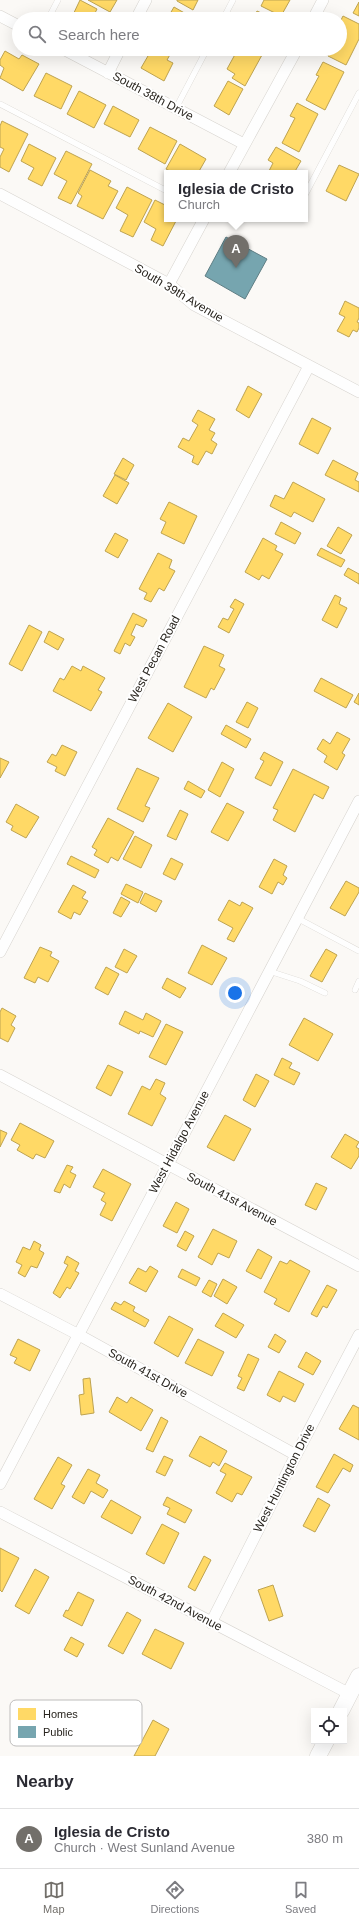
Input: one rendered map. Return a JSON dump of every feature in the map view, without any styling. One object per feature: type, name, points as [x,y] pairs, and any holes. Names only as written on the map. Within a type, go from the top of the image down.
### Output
[{"type":"main road","points":[[343,1708],[359,1676]]},
{"type":"main road","points":[[318,1756],[324,1744]]},
{"type":"street","points":[[140,12],[146,0]]},
{"type":"street","points":[[317,12],[323,0]]},
{"type":"street","points":[[0,16],[12,22]]},
{"type":"street","name":"South 38th Drive","points":[[76,56],[244,144]]},
{"type":"street","points":[[108,73],[116,56]]},
{"type":"street","points":[[231,170],[293,56]]},
{"type":"street","name":"South 39th Avenue","points":[[0,194],[168,284],[194,305],[359,392]]},
{"type":"street","points":[[168,284],[202,222]]},
{"type":"street","name":"West Pecan Road","points":[[0,952],[309,366]]},
{"type":"street","name":"West Hidalgo Avenue","points":[[0,1484],[359,801]]},
{"type":"street","name":"South 41st Avenue","points":[[0,1075],[359,1266]]},
{"type":"street","name":"South 41st Drive","points":[[0,1294],[79,1335],[296,1455]]},
{"type":"street","name":"West Huntington Drive","points":[[211,1623],[359,1335]]},
{"type":"street","name":"South 42nd Avenue","points":[[0,1512],[350,1694]]},
{"type":"lane","points":[[52,12],[58,0]]},
{"type":"lane","points":[[227,12],[233,0]]},
{"type":"lane","points":[[176,108],[203,56]]},
{"type":"lane","points":[[308,189],[359,93]]},
{"type":"lane","points":[[0,104],[164,189]]},
{"type":"lane","points":[[297,918],[359,951]]},
{"type":"lane","points":[[269,971],[300,981],[325,993]]},
{"type":"lane","points":[[355,990],[359,981]]},
{"type":"building: Homes","points":[[80,0],[97,9],[96,12],[74,12]]},
{"type":"building: Homes","points":[[88,0],[117,0],[110,12]]},
{"type":"building: Homes","points":[[177,0],[198,0],[193,10]]},
{"type":"building: Homes","points":[[264,0],[290,0],[283,12],[273,12],[261,6]]},
{"type":"building: Homes","points":[[359,2],[359,16],[353,13]]},
{"type":"building: Homes","points":[[174,7],[183,12],[171,12]]},
{"type":"building: Homes","points":[[347,18],[359,24],[359,39],[346,65],[328,56],[347,56]]},
{"type":"building: Homes","points":[[5,51],[19,59],[21,56],[24,56],[39,64],[23,91],[0,78],[4,68],[0,65],[0,60]]},
{"type":"building: Homes","points":[[148,56],[169,56],[167,60],[173,63],[164,81],[141,68]]},
{"type":"building: Homes","points":[[234,56],[261,56],[245,86],[232,78],[235,74],[227,69]]},
{"type":"building: Homes","points":[[323,62],[344,72],[325,110],[306,100],[319,76],[316,75]]},
{"type":"building: Homes","points":[[46,73],[72,86],[61,109],[34,96]]},
{"type":"building: Homes","points":[[228,81],[243,89],[229,115],[214,106]]},
{"type":"building: Homes","points":[[79,91],[106,105],[94,128],[67,114]]},
{"type":"building: Homes","points":[[297,103],[318,114],[299,152],[282,143],[295,118],[290,116]]},
{"type":"building: Homes","points":[[113,106],[139,120],[130,137],[104,124]]},
{"type":"building: Homes","points":[[2,121],[28,134],[9,172],[0,167],[0,157],[4,149],[0,147],[0,126]]},
{"type":"building: Homes","points":[[150,127],[177,141],[165,164],[138,149]]},
{"type":"building: Homes","points":[[29,144],[56,158],[42,186],[28,179],[34,168],[21,161]]},
{"type":"building: Homes","points":[[180,144],[206,159],[200,170],[166,169]]},
{"type":"building: Homes","points":[[276,147],[301,161],[296,170],[270,170],[273,163],[268,160]]},
{"type":"building: Homes","points":[[66,151],[92,164],[71,204],[58,198],[67,181],[54,174]]},
{"type":"building: Homes","points":[[339,165],[359,174],[346,201],[326,191]]},
{"type":"building: Homes","points":[[90,170],[111,181],[108,186],[118,191],[103,219],[77,206],[82,196],[78,193]]},
{"type":"building: Homes","points":[[127,187],[152,200],[133,237],[120,231],[128,215],[116,208]]},
{"type":"building: Homes","points":[[155,200],[164,204],[164,222],[175,222],[163,246],[151,240],[156,229],[144,222]]},
{"type":"building: Homes","points":[[345,301],[359,308],[359,318],[357,322],[359,323],[359,328],[357,332],[353,330],[349,337],[337,331],[345,317],[339,314]]},
{"type":"building: Homes","points":[[248,386],[262,394],[249,418],[236,410]]},
{"type":"building: Homes","points":[[198,410],[215,419],[209,430],[215,433],[211,440],[217,444],[212,454],[206,451],[198,465],[192,462],[194,456],[178,447],[183,438],[189,441],[198,425],[192,421]]},
{"type":"building: Homes","points":[[312,418],[331,428],[318,454],[299,444]]},
{"type":"building: Homes","points":[[123,458],[134,465],[126,480],[114,474]]},
{"type":"building: Homes","points":[[333,460],[358,473],[355,480],[359,482],[359,492],[325,475]]},
{"type":"building: Homes","points":[[115,475],[129,483],[117,504],[103,496]]},
{"type":"building: Homes","points":[[293,482],[325,499],[313,522],[294,512],[291,517],[270,506],[275,495],[284,499]]},
{"type":"building: Homes","points":[[169,502],[197,516],[184,544],[161,533],[166,522],[160,519]]},
{"type":"building: Homes","points":[[281,522],[301,533],[295,544],[275,534]]},
{"type":"building: Homes","points":[[338,527],[352,535],[341,554],[327,546]]},
{"type":"building: Homes","points":[[115,533],[128,540],[118,558],[105,551]]},
{"type":"building: Homes","points":[[263,538],[277,546],[275,550],[283,554],[269,579],[262,575],[259,580],[245,572]]},
{"type":"building: Homes","points":[[321,548],[345,560],[341,567],[317,555]]},
{"type":"building: Homes","points":[[158,553],[172,560],[169,568],[175,571],[164,591],[159,588],[151,602],[144,599],[147,593],[139,589]]},
{"type":"building: Homes","points":[[348,568],[359,574],[359,584],[344,575]]},
{"type":"building: Homes","points":[[335,595],[341,598],[339,604],[347,608],[337,628],[322,620]]},
{"type":"building: Homes","points":[[235,599],[244,604],[229,633],[218,627],[223,618],[228,620],[234,609],[230,607]]},
{"type":"building: Homes","points":[[133,613],[147,620],[143,627],[136,624],[131,635],[135,637],[130,646],[125,643],[120,654],[114,651]]},
{"type":"building: Homes","points":[[29,625],[42,632],[22,671],[9,664]]},
{"type":"building: Homes","points":[[49,631],[64,639],[58,650],[44,642]]},
{"type":"building: Homes","points":[[204,646],[224,655],[219,666],[225,669],[214,690],[211,688],[206,698],[184,687]]},
{"type":"building: Homes","points":[[72,666],[81,671],[83,666],[105,678],[98,690],[102,692],[91,711],[53,691],[60,678],[64,680]]},
{"type":"building: Homes","points":[[321,678],[353,695],[346,708],[314,691]]},
{"type":"building: Homes","points":[[359,693],[359,705],[354,702]]},
{"type":"building: Homes","points":[[247,702],[258,708],[248,728],[236,722]]},
{"type":"building: Homes","points":[[168,703],[192,717],[173,752],[148,738]]},
{"type":"building: Homes","points":[[226,725],[251,739],[246,748],[221,734]]},
{"type":"building: Homes","points":[[337,732],[350,739],[342,753],[345,755],[337,770],[324,762],[327,756],[317,749],[323,739],[330,744]]},
{"type":"building: Homes","points":[[62,745],[77,752],[65,776],[55,771],[57,767],[47,762],[52,754],[56,756]]},
{"type":"building: Homes","points":[[264,752],[283,762],[271,786],[255,778],[264,761],[260,759]]},
{"type":"building: Homes","points":[[0,758],[9,762],[0,778]]},
{"type":"building: Homes","points":[[222,762],[234,769],[220,797],[208,790]]},
{"type":"building: Homes","points":[[137,768],[159,778],[145,806],[150,808],[143,822],[117,809]]},
{"type":"building: Homes","points":[[293,769],[329,787],[323,799],[314,794],[295,832],[273,820],[278,810],[273,808]]},
{"type":"building: Homes","points":[[188,781],[205,791],[201,798],[184,789]]},
{"type":"building: Homes","points":[[227,803],[244,812],[228,841],[211,832]]},
{"type":"building: Homes","points":[[16,804],[39,817],[26,838],[11,830],[13,826],[6,822]]},
{"type":"building: Homes","points":[[180,810],[188,814],[176,840],[167,836]]},
{"type":"building: Homes","points":[[108,818],[134,832],[118,861],[111,857],[108,863],[94,855],[97,850],[92,847]]},
{"type":"building: Homes","points":[[135,836],[152,845],[141,868],[123,859]]},
{"type":"building: Homes","points":[[71,856],[99,870],[95,878],[67,864]]},
{"type":"building: Homes","points":[[171,858],[183,864],[175,880],[163,874]]},
{"type":"building: Homes","points":[[274,859],[287,866],[283,875],[287,878],[283,885],[278,882],[272,894],[259,887]]},
{"type":"building: Homes","points":[[346,881],[359,888],[359,892],[345,916],[330,908]]},
{"type":"building: Homes","points":[[126,884],[143,892],[138,903],[121,894]]},
{"type":"building: Homes","points":[[73,885],[86,892],[82,898],[88,901],[80,915],[74,912],[71,919],[58,912]]},
{"type":"building: Homes","points":[[145,893],[162,901],[156,912],[140,903]]},
{"type":"building: Homes","points":[[121,897],[130,902],[121,917],[113,913]]},
{"type":"building: Homes","points":[[229,900],[240,906],[242,902],[253,908],[234,942],[227,939],[233,928],[218,920]]},
{"type":"building: Homes","points":[[202,945],[227,958],[212,985],[188,973]]},
{"type":"building: Homes","points":[[40,947],[52,952],[50,956],[59,961],[48,982],[38,977],[35,983],[24,978]]},
{"type":"building: Homes","points":[[124,949],[137,956],[127,973],[115,967]]},
{"type":"building: Homes","points":[[326,949],[337,955],[322,982],[310,976]]},
{"type":"building: Homes","points":[[106,967],[119,974],[108,995],[95,988]]},
{"type":"building: Homes","points":[[167,978],[186,988],[180,998],[162,988]]},
{"type":"building: Homes","points":[[2,1008],[16,1016],[11,1025],[15,1028],[8,1042],[0,1038],[0,1012]]},
{"type":"building: Homes","points":[[125,1011],[143,1020],[146,1013],[161,1021],[153,1037],[140,1031],[139,1034],[119,1024]]},
{"type":"building: Homes","points":[[304,1018],[333,1034],[318,1061],[289,1045]]},
{"type":"building: Homes","points":[[166,1024],[183,1032],[166,1065],[149,1057]]},
{"type":"building: Homes","points":[[282,1058],[292,1063],[289,1068],[300,1073],[294,1085],[274,1075]]},
{"type":"building: Homes","points":[[108,1065],[123,1072],[111,1096],[96,1088]]},
{"type":"building: Homes","points":[[256,1074],[269,1081],[255,1107],[243,1100]]},
{"type":"building: Homes","points":[[156,1079],[165,1083],[160,1094],[166,1098],[152,1126],[128,1114],[142,1086],[150,1090]]},
{"type":"building: Homes","points":[[225,1115],[251,1129],[234,1161],[207,1147]]},
{"type":"building: Homes","points":[[20,1123],[54,1141],[45,1158],[36,1154],[33,1159],[17,1150],[20,1145],[11,1140]]},
{"type":"building: Homes","points":[[0,1130],[7,1133],[0,1147]]},
{"type":"building: Homes","points":[[345,1134],[359,1142],[356,1147],[359,1149],[359,1156],[351,1169],[331,1157]]},
{"type":"building: Homes","points":[[67,1165],[73,1167],[70,1172],[76,1175],[70,1188],[64,1184],[60,1193],[54,1191]]},
{"type":"building: Homes","points":[[103,1169],[131,1184],[112,1221],[100,1215],[106,1203],[101,1200],[105,1193],[93,1187]]},
{"type":"building: Homes","points":[[316,1183],[327,1188],[316,1210],[305,1205]]},
{"type":"building: Homes","points":[[176,1202],[189,1209],[177,1233],[163,1226]]},
{"type":"building: Homes","points":[[213,1229],[237,1241],[229,1258],[218,1253],[212,1265],[198,1257]]},
{"type":"building: Homes","points":[[185,1231],[194,1236],[186,1251],[177,1246]]},
{"type":"building: Homes","points":[[34,1241],[41,1245],[39,1250],[44,1253],[37,1268],[31,1266],[25,1277],[18,1273],[22,1265],[16,1262],[23,1247],[30,1250]]},
{"type":"building: Homes","points":[[258,1249],[272,1257],[261,1279],[246,1271]]},
{"type":"building: Homes","points":[[67,1256],[79,1263],[75,1271],[79,1273],[70,1289],[67,1287],[60,1298],[53,1293],[68,1265],[64,1263]]},
{"type":"building: Homes","points":[[290,1260],[310,1271],[289,1312],[274,1304],[277,1299],[264,1292],[280,1261],[287,1264]]},
{"type":"building: Homes","points":[[150,1266],[158,1271],[146,1292],[129,1283],[138,1268],[146,1272]]},
{"type":"building: Homes","points":[[182,1269],[200,1278],[196,1286],[178,1277]]},
{"type":"building: Homes","points":[[223,1279],[237,1287],[227,1304],[214,1296]]},
{"type":"building: Homes","points":[[209,1280],[217,1284],[211,1297],[202,1292]]},
{"type":"building: Homes","points":[[327,1285],[337,1290],[327,1308],[323,1306],[317,1317],[311,1314]]},
{"type":"building: Homes","points":[[124,1301],[135,1307],[133,1311],[149,1320],[145,1327],[111,1309],[115,1302],[121,1305]]},
{"type":"building: Homes","points":[[223,1313],[244,1325],[236,1338],[215,1326]]},
{"type":"building: Homes","points":[[169,1316],[193,1329],[178,1357],[154,1343]]},
{"type":"building: Homes","points":[[275,1334],[286,1341],[279,1353],[268,1347]]},
{"type":"building: Homes","points":[[18,1339],[40,1350],[30,1371],[14,1363],[17,1358],[10,1355]]},
{"type":"building: Homes","points":[[198,1339],[224,1352],[212,1376],[185,1363]]},
{"type":"building: Homes","points":[[306,1352],[321,1361],[313,1375],[298,1367]]},
{"type":"building: Homes","points":[[248,1354],[259,1359],[244,1391],[237,1388],[242,1378],[238,1376]]},
{"type":"building: Homes","points":[[279,1371],[304,1384],[295,1402],[283,1396],[280,1402],[267,1395]]},
{"type":"building: Homes","points":[[90,1378],[94,1413],[81,1415],[79,1395],[84,1394],[83,1379]]},
{"type":"building: Homes","points":[[117,1397],[127,1403],[131,1397],[153,1410],[141,1431],[109,1412]]},
{"type":"building: Homes","points":[[353,1405],[359,1408],[359,1440],[339,1429]]},
{"type":"building: Homes","points":[[161,1417],[168,1421],[153,1452],[146,1449]]},
{"type":"building: Homes","points":[[200,1436],[227,1451],[219,1466],[213,1462],[210,1467],[189,1456]]},
{"type":"building: Homes","points":[[334,1454],[353,1465],[350,1472],[343,1468],[328,1493],[316,1487]]},
{"type":"building: Homes","points":[[164,1456],[173,1460],[165,1476],[156,1472]]},
{"type":"building: Homes","points":[[58,1457],[72,1465],[61,1484],[65,1486],[52,1509],[34,1499]]},
{"type":"building: Homes","points":[[225,1463],[252,1477],[242,1495],[237,1493],[232,1502],[216,1493],[226,1474],[220,1471]]},
{"type":"building: Homes","points":[[88,1469],[100,1475],[96,1483],[108,1490],[103,1498],[91,1491],[84,1504],[72,1497]]},
{"type":"building: Homes","points":[[167,1497],[192,1510],[185,1523],[167,1514],[170,1508],[163,1505]]},
{"type":"building: Homes","points":[[318,1498],[330,1505],[315,1532],[303,1526]]},
{"type":"building: Homes","points":[[111,1500],[141,1517],[132,1534],[101,1517]]},
{"type":"building: Homes","points":[[162,1524],[179,1533],[164,1564],[146,1554]]},
{"type":"building: Homes","points":[[0,1548],[19,1558],[2,1592],[0,1590]]},
{"type":"building: Homes","points":[[204,1556],[211,1560],[195,1591],[188,1587]]},
{"type":"building: Homes","points":[[35,1569],[49,1577],[29,1614],[15,1606]]},
{"type":"building: Homes","points":[[273,1585],[283,1616],[269,1621],[258,1590]]},
{"type":"building: Homes","points":[[78,1592],[94,1600],[82,1626],[63,1616],[66,1610],[68,1611]]},
{"type":"building: Homes","points":[[127,1612],[141,1620],[123,1654],[108,1646]]},
{"type":"building: Homes","points":[[155,1629],[184,1643],[171,1669],[142,1654]]},
{"type":"building: Homes","points":[[71,1637],[84,1644],[77,1657],[64,1650]]},
{"type":"building: Homes","points":[[153,1720],[169,1729],[155,1756],[134,1756],[139,1746],[142,1746],[142,1741]]},
{"type":"building: Public","points":[[226,237],[267,259],[245,299],[205,276]]},
{"type":"place","name":"Iglesia de Cristo","points":[[236,268]]}]
